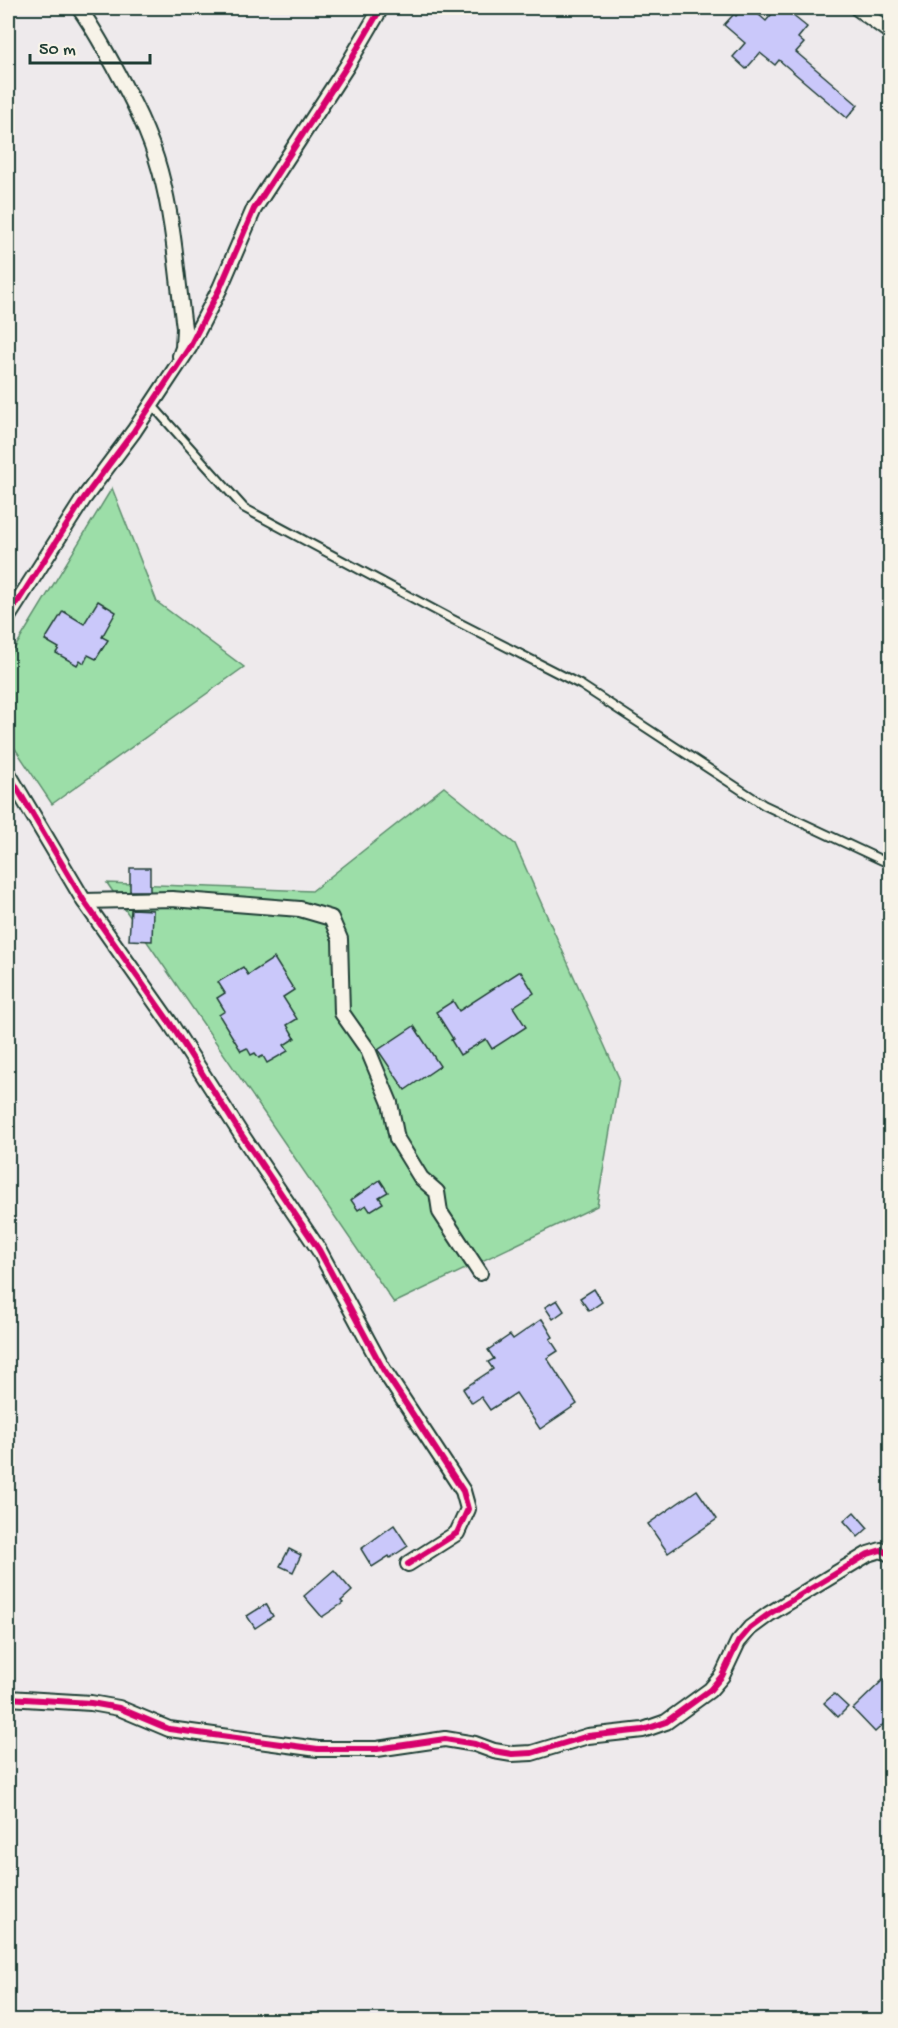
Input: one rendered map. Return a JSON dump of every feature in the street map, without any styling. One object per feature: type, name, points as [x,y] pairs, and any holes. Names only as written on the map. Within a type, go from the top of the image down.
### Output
[{"type":"street","points":[[79,8],[129,94],[160,170],[169,214],[184,328],[183,348],[175,372]]},
{"type":"street","points":[[8,617],[84,498],[175,372],[220,288],[254,209],[347,66],[381,8]]},
{"type":"street","points":[[857,8],[891,32]]},
{"type":"street","points":[[8,774],[84,901],[170,1023],[319,1250],[383,1369],[463,1491],[468,1509],[457,1533],[408,1564]]},
{"type":"street","points":[[84,901],[172,899],[300,909],[331,918],[340,939],[342,1013],[368,1050],[390,1103],[397,1139],[421,1178],[437,1192],[440,1212],[480,1273]]},
{"type":"street","points":[[8,1698],[91,1702],[119,1708],[169,1729],[318,1749],[377,1749],[445,1739],[503,1753],[532,1753],[588,1736],[643,1730],[666,1722],[710,1690],[722,1676],[738,1642],[750,1628],[868,1554],[881,1550],[891,1554]]},
{"type":"lane","points":[[152,405],[244,508],[581,685],[764,805],[891,864]]},
{"type":"green space","points":[[112,488],[157,602],[244,667],[52,804],[8,738],[8,659]]},
{"type":"green space","points":[[444,787],[515,844],[619,1078],[597,1206],[394,1303],[107,883],[312,891]]},
{"type":"building","points":[[743,8],[751,8],[766,21],[777,8],[798,8],[792,15],[807,27],[798,38],[804,43],[796,52],[858,105],[847,118],[779,60],[775,65],[760,53],[746,69],[733,57],[745,43],[724,25]]},
{"type":"building","points":[[98,601],[116,612],[102,637],[108,640],[96,659],[88,655],[84,663],[80,660],[77,665],[56,653],[59,648],[45,640],[63,611],[84,624]]},
{"type":"building","points":[[130,868],[150,868],[150,891],[130,891]]},
{"type":"building","points":[[131,909],[153,910],[152,941],[129,940]]},
{"type":"building","points":[[274,958],[294,990],[283,997],[297,1019],[287,1025],[295,1038],[284,1045],[288,1051],[267,1063],[263,1056],[259,1058],[255,1053],[251,1055],[247,1048],[241,1051],[219,1015],[225,1011],[217,998],[225,993],[218,982],[243,967],[248,975]]},
{"type":"building","points":[[519,972],[534,993],[513,1007],[526,1027],[492,1049],[486,1039],[460,1055],[436,1012],[453,1001],[459,1011]]},
{"type":"building","points":[[414,1026],[440,1066],[405,1090],[378,1050]]},
{"type":"building","points":[[380,1180],[388,1192],[379,1197],[383,1203],[370,1211],[366,1205],[358,1210],[351,1200]]},
{"type":"building","points":[[594,1289],[602,1302],[589,1311],[580,1298]]},
{"type":"building","points":[[557,1300],[564,1311],[553,1319],[545,1307]]},
{"type":"building","points":[[542,1319],[558,1351],[547,1358],[577,1404],[540,1429],[516,1393],[490,1410],[481,1397],[472,1403],[463,1389],[493,1369],[488,1362],[494,1359],[488,1350],[510,1335],[513,1339]]},
{"type":"building","points":[[697,1490],[717,1519],[668,1553],[648,1524]]},
{"type":"building","points":[[854,1512],[868,1528],[858,1537],[844,1521]]},
{"type":"building","points":[[394,1525],[408,1546],[372,1567],[361,1549]]},
{"type":"building","points":[[289,1549],[301,1555],[293,1572],[280,1566]]},
{"type":"building","points":[[334,1570],[352,1591],[341,1601],[343,1603],[322,1617],[304,1596]]},
{"type":"building","points":[[266,1604],[273,1616],[255,1628],[247,1616]]},
{"type":"building","points":[[884,1679],[891,1685],[891,1717],[875,1732],[853,1709]]},
{"type":"building","points":[[834,1694],[848,1707],[838,1717],[824,1703]]},
{"type":"cycle path","points":[[8,617],[84,498],[134,431],[189,348],[220,288],[254,209],[347,66],[381,8]]},
{"type":"cycle path","points":[[8,773],[84,901],[170,1023],[319,1250],[383,1369],[463,1491],[468,1509],[457,1533],[408,1564]]},
{"type":"cycle path","points":[[8,1698],[91,1703],[119,1708],[169,1729],[318,1749],[377,1749],[445,1739],[512,1754],[532,1753],[588,1736],[643,1730],[666,1722],[710,1690],[722,1676],[738,1642],[750,1628],[868,1554],[881,1550],[890,1554]]}]
